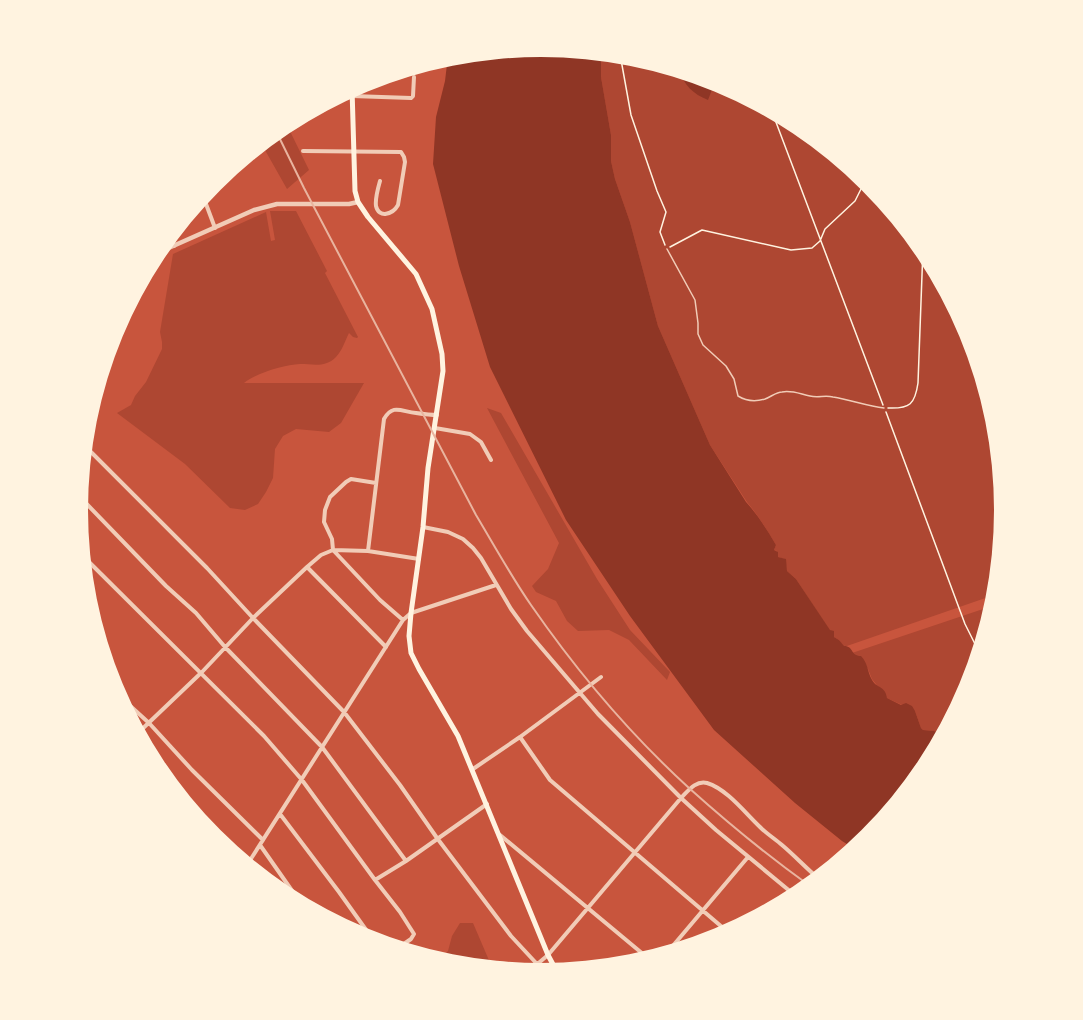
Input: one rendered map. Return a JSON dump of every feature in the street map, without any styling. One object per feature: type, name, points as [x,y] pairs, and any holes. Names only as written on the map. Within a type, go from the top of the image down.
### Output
[{"type":"main road","points":[[352,99],[355,191],[358,202],[416,274],[432,309],[442,354],[437,415],[428,468],[423,527],[411,613],[409,636],[411,653],[458,736],[552,963]]},
{"type":"street","points":[[357,96],[411,98],[414,77]]},
{"type":"street","points":[[303,151],[400,152],[405,162],[398,205],[390,213],[380,213],[376,208],[380,181]]},
{"type":"street","points":[[174,246],[254,210],[277,204],[358,202]]},
{"type":"street","points":[[206,205],[215,228]]},
{"type":"street","points":[[368,551],[384,419],[393,410],[400,409],[437,415]]},
{"type":"street","points":[[435,428],[471,434],[481,442],[491,460]]},
{"type":"street","points":[[92,453],[207,568],[344,712],[511,936],[536,963]]},
{"type":"street","points":[[376,483],[351,479],[346,482],[330,497],[325,510],[324,522],[332,539],[333,550],[380,600],[403,620]]},
{"type":"street","points":[[88,505],[166,586],[196,613],[225,647],[322,747],[406,861]]},
{"type":"street","points":[[423,527],[448,532],[463,539],[473,548],[527,631],[620,738],[681,798],[788,890]]},
{"type":"street","points":[[144,727],[202,672],[253,618],[321,555],[333,550],[368,551],[419,559]]},
{"type":"street","points":[[91,563],[202,672],[264,736],[302,780],[400,912],[414,934],[406,942]]},
{"type":"street","points":[[307,567],[386,647]]},
{"type":"street","points":[[252,858],[403,620],[411,613],[496,585]]},
{"type":"street","points":[[473,769],[601,676]]},
{"type":"street","points":[[135,711],[262,843],[291,887]]},
{"type":"street","points":[[520,737],[550,780],[721,926]]},
{"type":"street","points":[[538,963],[548,955],[681,798],[700,783],[707,783],[741,806],[761,828],[812,873]]},
{"type":"street","points":[[375,880],[487,804]]},
{"type":"street","points":[[280,814],[364,927]]},
{"type":"street","points":[[500,835],[641,952]]},
{"type":"street","points":[[675,943],[748,857]]},
{"type":"lane","points":[[667,249],[695,300],[698,334],[703,345],[726,366],[734,379],[738,396],[751,401],[781,392],[798,392],[808,396],[834,397],[884,408]]},
{"type":"path","points":[[622,65],[631,116],[666,212],[660,232],[667,249],[702,230],[791,250],[812,248],[820,241],[825,229],[855,201],[861,189]]},
{"type":"path","points":[[776,123],[962,615],[974,642]]},
{"type":"path","points":[[884,408],[900,408],[912,402],[916,396],[922,265]]},
{"type":"shaded area","points":[[542,57],[601,61],[601,77],[611,135],[611,161],[615,179],[630,222],[658,326],[710,445],[746,502],[773,539],[776,545],[774,550],[778,552],[778,557],[786,559],[787,571],[796,579],[830,630],[834,631],[834,637],[855,654],[861,656],[872,680],[885,691],[887,698],[901,705],[906,703],[912,706],[921,728],[936,732],[901,786],[847,844],[795,803],[714,730],[630,616],[566,520],[490,367],[459,266],[433,164],[436,117],[447,67],[482,61]]},
{"type":"shaded area","points":[[601,61],[630,66],[687,81],[742,104],[793,133],[840,169],[882,211],[901,234],[918,258],[948,310],[970,364],[986,422],[994,480],[994,540],[986,598],[844,647],[834,637],[796,579],[787,571],[785,559],[778,557],[777,551],[774,550],[776,545],[773,539],[710,445],[658,326],[630,222],[615,179],[611,161],[611,135],[601,77]]},
{"type":"shaded area","points":[[684,80],[712,90],[708,100],[690,88]]},
{"type":"shaded area","points":[[291,133],[309,170],[287,189],[266,151]]},
{"type":"shaded area","points":[[270,211],[296,211],[358,337],[353,337],[349,333],[338,355],[328,363],[278,368],[244,383],[364,383],[341,423],[329,432],[296,429],[283,436],[275,449],[273,478],[266,492],[258,504],[245,510],[230,508],[185,464],[117,413],[131,405],[146,382],[162,349],[160,332],[173,254],[266,212],[271,241],[275,240]]},
{"type":"shaded area","points":[[487,408],[501,413],[597,579],[630,630],[670,672],[667,680],[629,640],[609,630],[578,631],[567,621],[556,601],[536,592],[532,586],[548,569],[559,543]]},
{"type":"shaded area","points":[[983,609],[960,683],[936,732],[923,730],[915,711],[887,698],[872,679],[868,669],[852,653]]},
{"type":"shaded area","points":[[460,923],[473,923],[489,960],[446,953],[452,936]]},
{"type":"railway","points":[[280,140],[476,515],[531,605],[605,701],[667,768],[733,826],[802,880]]}]
